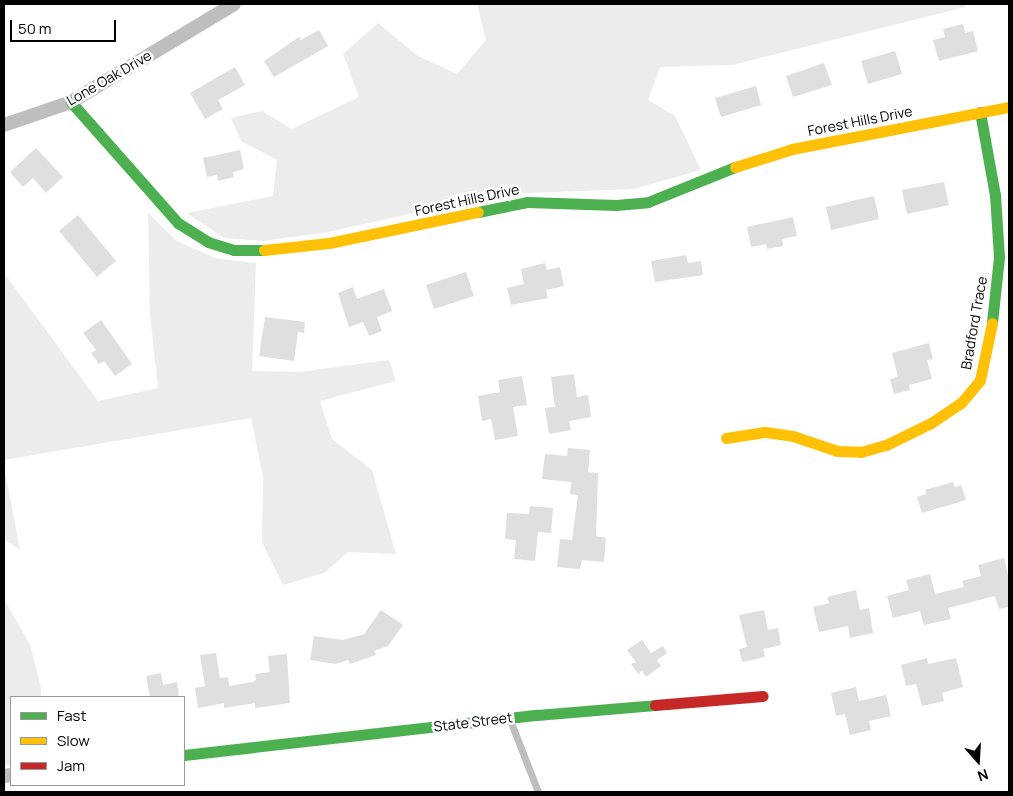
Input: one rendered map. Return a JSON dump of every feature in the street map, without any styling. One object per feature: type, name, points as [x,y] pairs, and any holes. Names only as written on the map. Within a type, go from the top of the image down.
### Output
[{"type":"street","name":"Lone Oak Drive","points":[[4,126],[71,102],[225,6]]},
{"type":"street","name":"Forest Hills Drive","points":[[71,102],[178,223],[208,242],[242,250],[329,243],[527,202],[616,205],[648,202],[738,166],[792,149],[1009,107]]},
{"type":"street","name":"Bradford Trace","points":[[726,438],[766,432],[793,436],[837,451],[861,452],[886,445],[931,423],[961,403],[980,380],[995,307],[999,257],[995,195],[980,112]]},
{"type":"street","name":"State Street","points":[[185,755],[509,718],[763,696]]},
{"type":"lane","points":[[509,718],[538,792]]},
{"type":"shaded area","points":[[477,4],[963,4],[966,7],[732,65],[660,67],[648,100],[675,116],[701,170],[634,189],[500,194],[328,232],[263,241],[224,238],[187,213],[273,196],[277,160],[241,141],[231,118],[262,111],[292,129],[359,97],[343,54],[378,23],[418,56],[457,74],[486,40]]},
{"type":"shaded area","points":[[148,213],[177,241],[215,258],[256,263],[252,371],[299,372],[389,360],[396,381],[320,401],[332,439],[372,470],[396,554],[348,552],[324,573],[283,585],[262,542],[263,477],[251,418],[4,460],[4,273],[98,401],[158,388],[150,314]]},
{"type":"shaded area","points":[[4,467],[20,550],[4,539]]},
{"type":"shaded area","points":[[4,603],[6,603],[30,644],[41,688],[41,696],[10,696],[10,765],[4,766]]},
{"type":"building","points":[[963,24],[965,33],[973,31],[978,51],[939,61],[933,40],[945,37],[943,29]]},
{"type":"building","points":[[319,30],[328,46],[274,77],[264,61],[299,37],[301,40]]},
{"type":"building","points":[[895,51],[902,74],[868,84],[861,61]]},
{"type":"building","points":[[824,63],[832,85],[793,97],[786,76]]},
{"type":"building","points":[[235,67],[245,85],[218,100],[223,109],[205,119],[190,93]]},
{"type":"building","points":[[756,86],[761,105],[721,117],[715,98]]},
{"type":"building","points":[[36,148],[63,177],[46,193],[33,178],[23,187],[10,172]]},
{"type":"building","points":[[240,150],[244,169],[233,172],[234,177],[218,181],[217,175],[207,177],[203,158]]},
{"type":"building","points":[[944,182],[949,205],[907,214],[902,190]]},
{"type":"building","points":[[874,196],[879,219],[831,230],[826,207]]},
{"type":"building","points":[[78,215],[116,261],[97,277],[59,231]]},
{"type":"building","points":[[793,217],[797,236],[782,239],[783,246],[767,249],[766,244],[751,247],[747,227]]},
{"type":"building","points":[[686,255],[688,263],[701,261],[703,275],[655,282],[651,261]]},
{"type":"building","points":[[545,263],[547,270],[560,267],[564,286],[546,290],[548,298],[511,305],[507,288],[524,284],[521,269]]},
{"type":"building","points":[[466,272],[474,296],[434,309],[426,285]]},
{"type":"building","points":[[353,287],[357,299],[384,289],[392,311],[377,317],[382,331],[369,336],[363,322],[349,327],[338,293]]},
{"type":"building","points":[[265,317],[305,322],[304,333],[298,332],[294,361],[259,356]]},
{"type":"building","points":[[101,320],[132,364],[115,376],[104,361],[99,364],[91,353],[96,350],[83,333]]},
{"type":"building","points":[[929,343],[933,359],[927,360],[932,379],[909,385],[910,390],[894,394],[890,379],[898,377],[892,353]]},
{"type":"building","points":[[574,374],[577,397],[588,395],[591,417],[569,421],[571,430],[549,434],[545,408],[555,407],[551,377]]},
{"type":"building","points":[[522,376],[527,405],[513,407],[518,436],[495,440],[491,419],[482,421],[478,396],[500,392],[498,380]]},
{"type":"building","points":[[568,448],[590,450],[588,472],[598,473],[596,536],[606,538],[604,562],[582,560],[580,569],[557,567],[560,539],[572,540],[578,495],[570,494],[571,482],[542,479],[545,454],[567,456]]},
{"type":"building","points":[[953,482],[955,487],[961,485],[966,500],[922,513],[917,497],[926,494],[925,490]]},
{"type":"building","points":[[530,506],[553,508],[551,533],[538,532],[535,561],[514,559],[516,540],[505,539],[507,513],[529,514]]},
{"type":"building","points":[[1004,558],[1009,581],[1009,607],[999,609],[995,596],[948,608],[951,619],[924,625],[920,611],[893,618],[887,596],[909,590],[906,580],[930,574],[935,594],[964,587],[962,581],[981,576],[978,565]]},
{"type":"building","points":[[856,590],[860,610],[869,608],[873,633],[850,638],[848,626],[819,632],[813,607],[829,603],[827,597]]},
{"type":"building","points":[[381,610],[403,625],[388,646],[374,651],[376,655],[350,664],[348,660],[336,664],[310,660],[314,636],[343,640],[364,634]]},
{"type":"building","points":[[764,610],[768,630],[778,628],[781,645],[763,649],[765,657],[742,662],[739,649],[747,647],[739,615]]},
{"type":"building","points":[[642,640],[651,653],[663,646],[667,653],[657,660],[661,666],[646,677],[642,671],[638,674],[631,664],[636,662],[627,650]]},
{"type":"building","points":[[216,653],[220,678],[228,677],[229,686],[256,680],[255,674],[270,672],[268,656],[287,654],[290,703],[255,708],[255,703],[224,708],[224,703],[198,708],[195,688],[205,686],[200,655]]},
{"type":"building","points":[[927,658],[928,664],[956,658],[963,687],[942,693],[944,701],[922,706],[916,684],[906,686],[901,665]]},
{"type":"building","points":[[161,673],[163,685],[177,682],[179,696],[150,696],[146,676]]},
{"type":"building","points":[[856,687],[859,701],[886,695],[891,716],[869,721],[871,730],[850,735],[845,714],[836,716],[831,693]]},
{"type":"traffic: fast","points":[[71,102],[178,223],[208,242],[234,250],[264,250]]},
{"type":"traffic: fast","points":[[980,112],[995,195],[999,257],[992,323]]},
{"type":"traffic: fast","points":[[478,212],[527,202],[616,205],[648,202],[735,167]]},
{"type":"traffic: fast","points":[[185,755],[537,715],[655,705]]},
{"type":"traffic: slow","points":[[735,167],[792,149],[1009,107]]},
{"type":"traffic: slow","points":[[264,250],[329,243],[478,212]]},
{"type":"traffic: slow","points":[[726,438],[765,432],[793,436],[837,451],[861,452],[886,445],[931,423],[961,403],[980,380],[992,323]]},
{"type":"traffic: jam","points":[[655,705],[763,696]]}]
